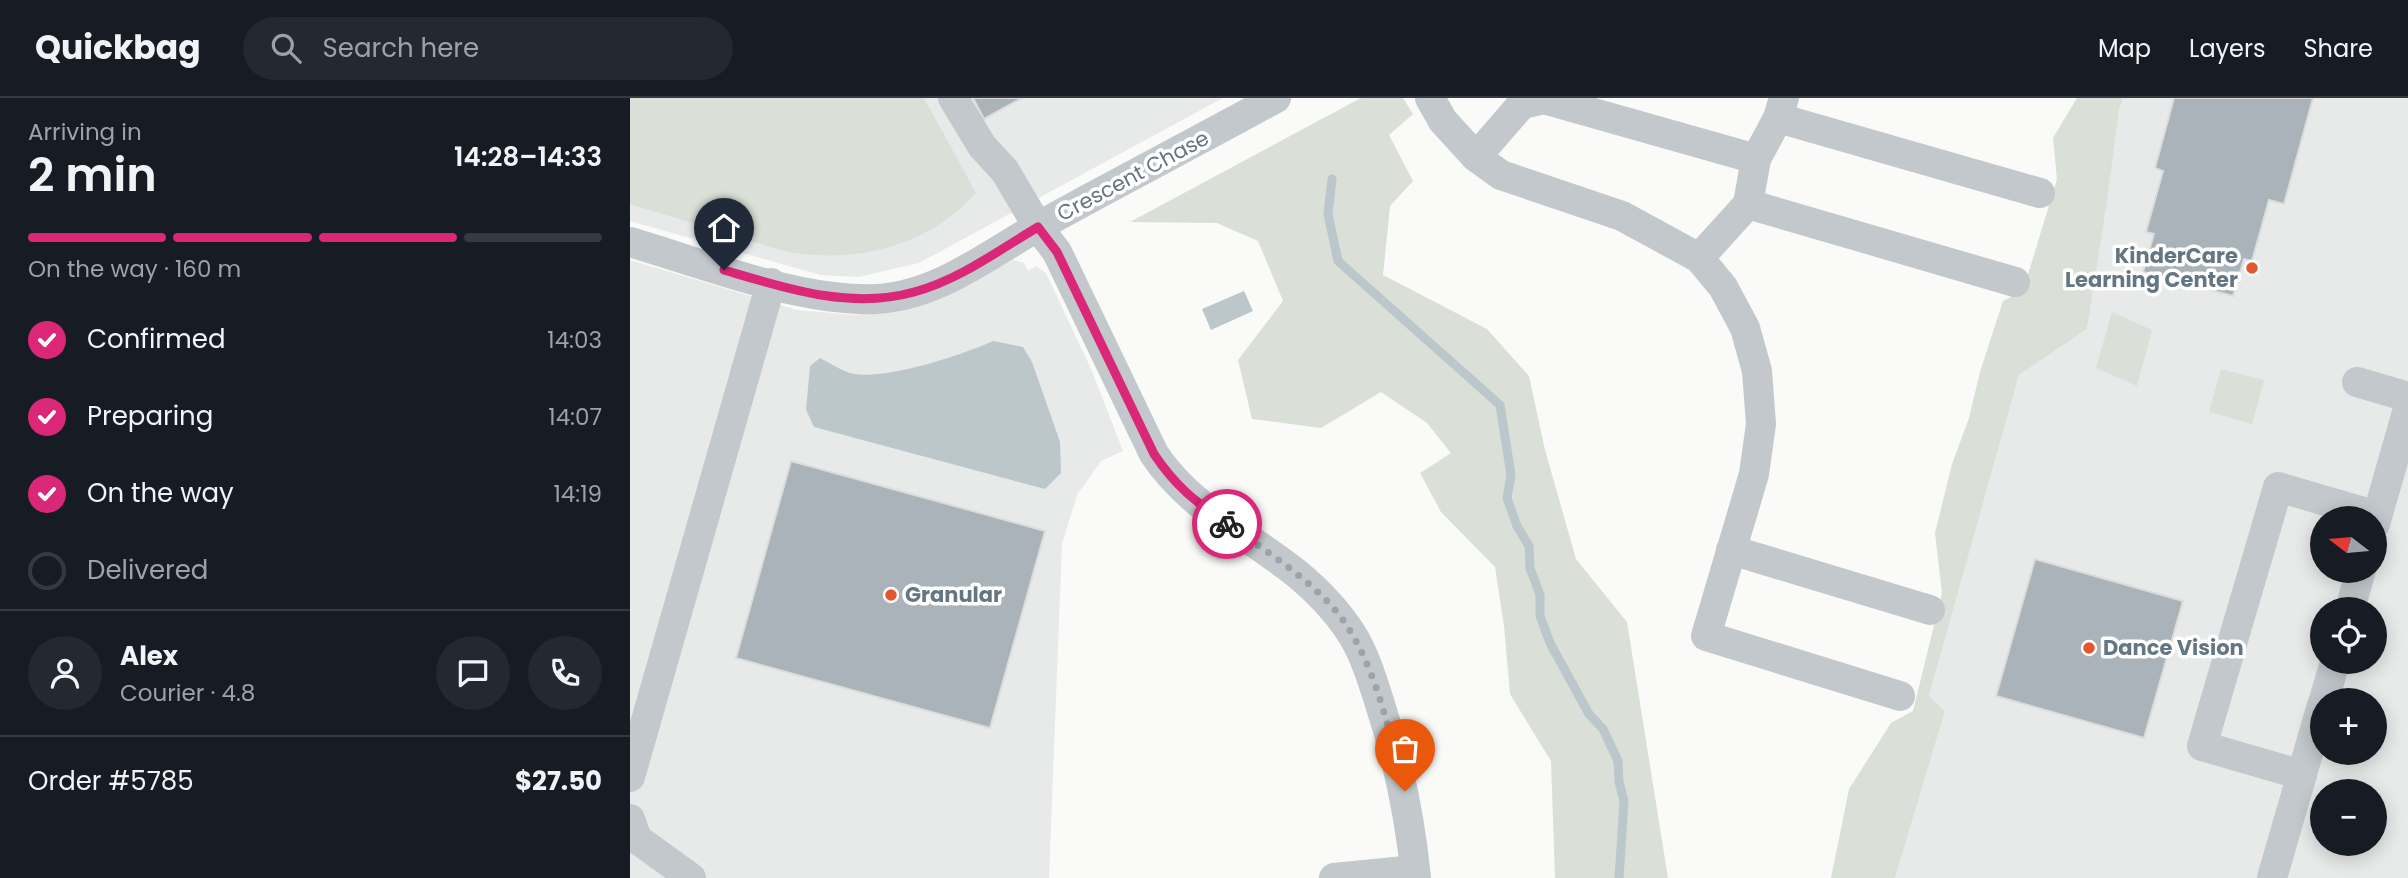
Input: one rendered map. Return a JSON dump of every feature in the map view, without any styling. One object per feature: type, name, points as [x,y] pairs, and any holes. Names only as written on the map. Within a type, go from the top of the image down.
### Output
[{"type":"street","points":[[953,98],[982,146],[1005,171],[1038,227],[1057,252],[1154,454],[1170,478],[1193,499],[1296,573],[1331,605],[1354,638],[1370,673],[1405,791],[1415,874],[1334,878]]},
{"type":"street","points":[[1430,98],[1443,121],[1476,157],[1501,175],[1622,216],[1699,258],[1723,287],[1745,328],[1757,370],[1761,424],[1754,474],[1706,636],[1899,696]]},
{"type":"street","points":[[1476,157],[1522,104],[1544,99],[1756,159]]},
{"type":"street","name":"Crescent Chase","points":[[630,242],[771,284],[840,298],[879,299],[915,292],[958,275],[1038,227],[1268,100]]},
{"type":"street","points":[[1699,258],[1748,204],[1756,159],[1781,108],[2040,193]]},
{"type":"street","points":[[1748,204],[2015,282]]},
{"type":"street","points":[[630,777],[771,284]]},
{"type":"street","points":[[2357,383],[2408,397]]},
{"type":"street","points":[[2380,506],[2408,409]]},
{"type":"street","points":[[2302,775],[2202,746],[2278,487],[2334,506]]},
{"type":"street","points":[[1731,550],[1930,610]]},
{"type":"street","points":[[2272,878],[2310,747]]},
{"type":"street","points":[[630,819],[637,839],[691,878]]},
{"type":"shaded area","points":[[630,98],[1223,98],[919,263],[858,277],[820,275],[630,221]]},
{"type":"shaded area","points":[[630,98],[924,98],[976,193],[958,211],[937,226],[915,238],[891,246],[841,255],[815,255],[777,249],[630,204]]},
{"type":"shaded area","points":[[1361,98],[1403,98],[1413,114],[1389,135],[1413,181],[1390,206],[1383,275],[1487,329],[1529,376],[1545,450],[1576,559],[1627,622],[1668,878],[1555,878],[1551,761],[1510,694],[1495,567],[1441,512],[1420,473],[1451,453],[1427,423],[1381,392],[1321,428],[1252,419],[1238,360],[1283,301],[1258,241],[1217,223],[1130,222]]},
{"type":"shaded area","points":[[2077,98],[2123,98],[2119,110],[2087,329],[2019,375],[1929,696],[1945,711],[1895,878],[1831,878],[1849,789],[1891,723],[1913,711],[1942,593],[1935,533],[1952,464],[1969,418],[1980,372],[2003,301],[2023,291],[2057,179],[2053,138]]},
{"type":"shaded area","points":[[2123,98],[2408,98],[2408,878],[1895,878],[1945,711],[1929,696],[2019,375],[2087,329],[2119,110]]},
{"type":"shaded area","points":[[630,260],[797,310],[855,315],[920,304],[946,295],[1013,260],[1024,263],[1028,271],[1036,266],[1046,273],[1092,371],[1123,451],[1101,461],[1077,495],[1062,544],[1049,878],[630,878]]},
{"type":"shaded area","points":[[1244,291],[1253,311],[1211,330],[1202,309]]},
{"type":"shaded area","points":[[2112,312],[2152,330],[2137,386],[2096,368]]},
{"type":"shaded area","points":[[993,341],[1023,347],[1032,362],[1060,442],[1061,473],[1045,489],[814,427],[806,410],[810,366],[820,358],[850,373],[881,374],[942,360]]},
{"type":"shaded area","points":[[2221,369],[2264,380],[2252,424],[2209,412]]},
{"type":"building","points":[[973,98],[1022,98],[984,119]]},
{"type":"building","points":[[2174,98],[2313,98],[2284,204],[2269,200],[2252,261],[2244,259],[2233,296],[2143,272],[2154,234],[2146,232],[2163,171],[2155,168]]},
{"type":"building","name":"Granular","points":[[791,461],[1045,531],[990,728],[736,658]]},
{"type":"building","name":"Dance Vision","points":[[2035,559],[2183,601],[2144,738],[1996,696]]},
{"type":"waterway","points":[[1332,179],[1328,214],[1338,261],[1500,405],[1511,475],[1507,498],[1517,526],[1529,546],[1530,568],[1540,595],[1540,616],[1550,643],[1589,714],[1603,729],[1618,761],[1619,782],[1624,801],[1619,878]]},
{"type":"way so far","points":[[1227,524],[1296,573],[1331,605],[1354,638],[1370,673],[1405,791]]},
{"type":"place","name":"KinderCare Learning Center","points":[[2252,268]]},
{"type":"place","name":"Granular","points":[[891,595]]},
{"type":"place","name":"Dance Vision","points":[[2089,648]]},
{"type":"route","points":[[724,270],[805,292],[840,298],[879,299],[915,292],[958,275],[1038,227],[1057,252],[1154,454],[1170,478],[1227,524]]}]
